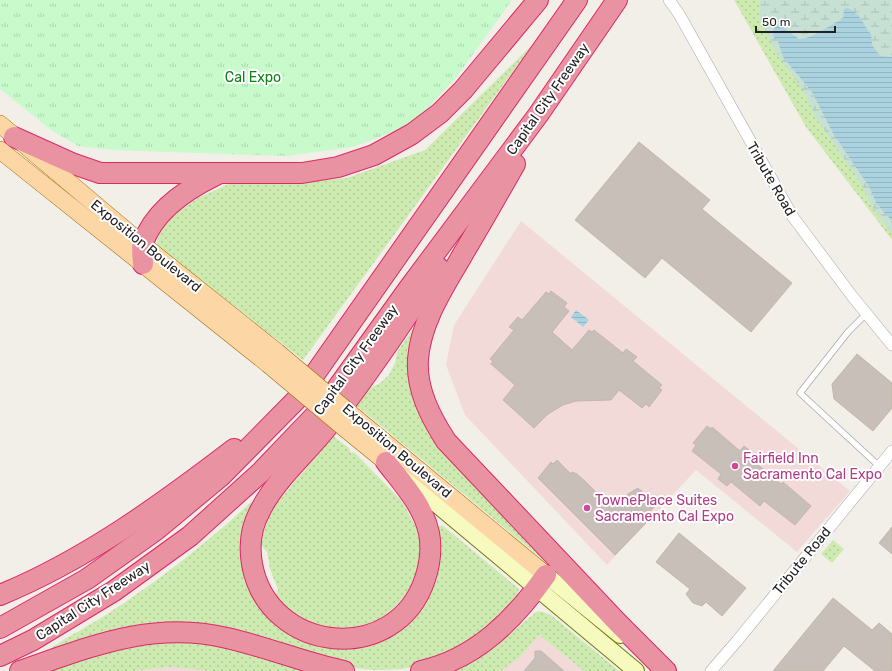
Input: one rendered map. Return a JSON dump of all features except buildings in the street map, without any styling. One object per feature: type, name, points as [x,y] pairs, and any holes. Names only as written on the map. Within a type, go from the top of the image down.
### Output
[{"type":"highway","points":[[7,130],[74,164],[100,173],[302,173],[344,166],[374,155],[412,134],[440,113],[467,85],[538,0]]},
{"type":"highway","name":"Capital City Freeway","points":[[0,628],[87,578],[156,530],[221,476],[298,398],[577,0]]},
{"type":"highway","name":"Capital City Freeway","points":[[0,656],[33,640],[114,591],[190,536],[260,473],[325,405],[409,288],[564,79],[617,0]]},
{"type":"highway","points":[[564,79],[435,303],[423,330],[418,359],[420,388],[430,416],[446,441],[665,671]]},
{"type":"highway","points":[[386,462],[418,504],[429,532],[430,559],[423,585],[416,598],[400,617],[375,633],[346,639],[325,638],[305,632],[281,617],[270,606],[256,579],[251,550],[252,536],[258,513],[270,494],[327,429],[373,366],[489,195],[538,115]]},
{"type":"highway","points":[[143,264],[142,244],[151,227],[170,204],[193,186],[219,174]]},
{"type":"highway","points":[[0,596],[20,587],[100,544],[176,493],[298,398]]},
{"type":"highway","points":[[421,671],[459,658],[490,638],[518,612],[541,582]]},
{"type":"highway","points":[[20,671],[115,639],[147,633],[171,632],[198,633],[226,638],[344,671]]},
{"type":"main road","name":"Exposition Boulevard","points":[[7,130],[142,244],[273,358],[541,582],[636,671]]},
{"type":"main road","name":"Exposition Boulevard","points":[[0,150],[143,264],[273,358]]},
{"type":"main road","name":"Exposition Boulevard","points":[[353,425],[386,462],[541,582],[665,671]]},
{"type":"street","name":"Tribute Road","points":[[669,0],[679,14],[790,211],[866,314],[892,345]]},
{"type":"street","name":"Tribute Road","points":[[711,671],[892,451]]},
{"type":"lane","points":[[866,314],[848,332],[800,393],[879,466]]},
{"type":"shaded area","points":[[521,221],[850,491],[797,552],[696,470],[607,565],[465,415],[446,365],[454,325]]},
{"type":"shaded area","points":[[539,635],[584,671],[501,671],[520,657]]},
{"type":"shaded area","points":[[171,667],[191,668],[211,671],[132,671]]},
{"type":"green space","name":"Cal Expo","points":[[0,0],[512,0],[456,78],[412,125],[353,147],[286,156],[113,150],[78,146],[51,130],[0,89]]},
{"type":"green space","points":[[734,0],[892,0],[892,240],[806,127]]},
{"type":"green space","points":[[760,0],[892,0],[892,234],[873,208],[860,182],[816,118],[804,92],[776,52],[760,19]]},
{"type":"green space","points":[[533,44],[303,360],[156,245],[162,227],[176,213],[198,198],[231,183],[261,184],[347,178],[425,150]]},
{"type":"green space","points":[[428,307],[413,385],[546,562],[357,406],[370,388],[379,384],[389,375],[395,363],[397,352]]},
{"type":"green space","points":[[333,436],[349,448],[351,453],[354,452],[402,501],[416,527],[418,527],[419,558],[411,585],[395,606],[374,621],[350,629],[324,628],[298,617],[275,595],[278,590],[270,569],[267,552],[261,545],[267,518],[273,508]]},
{"type":"green space","points":[[251,502],[254,504],[247,525],[284,629],[394,631],[435,528],[442,525],[519,589],[515,600],[485,634],[417,666],[403,669],[375,670],[351,668],[237,636],[51,651],[51,648],[106,615],[163,575],[199,547]]},
{"type":"green space","points":[[833,540],[844,549],[832,563],[821,554]]},
{"type":"green space","points":[[540,611],[551,615],[619,671],[584,671],[539,635],[520,657],[501,671],[454,671],[478,659],[536,612]]},
{"type":"green space","points":[[193,639],[316,671],[211,671],[171,667],[132,671],[40,671],[113,646]]},
{"type":"water","points":[[847,8],[855,12],[861,19],[871,34],[872,45],[880,56],[892,57],[892,221],[876,203],[870,188],[834,135],[812,92],[783,57],[778,41],[773,36],[774,25],[784,28],[799,39],[804,39],[843,19],[844,9]]},
{"type":"water","points":[[576,310],[589,320],[583,327],[571,317]]},
{"type":"place","name":"Fairfield Inn Sacramento Cal Expo","points":[[735,466]]},
{"type":"place","name":"TownePlace Suites Sacramento Cal Expo","points":[[587,508]]}]
